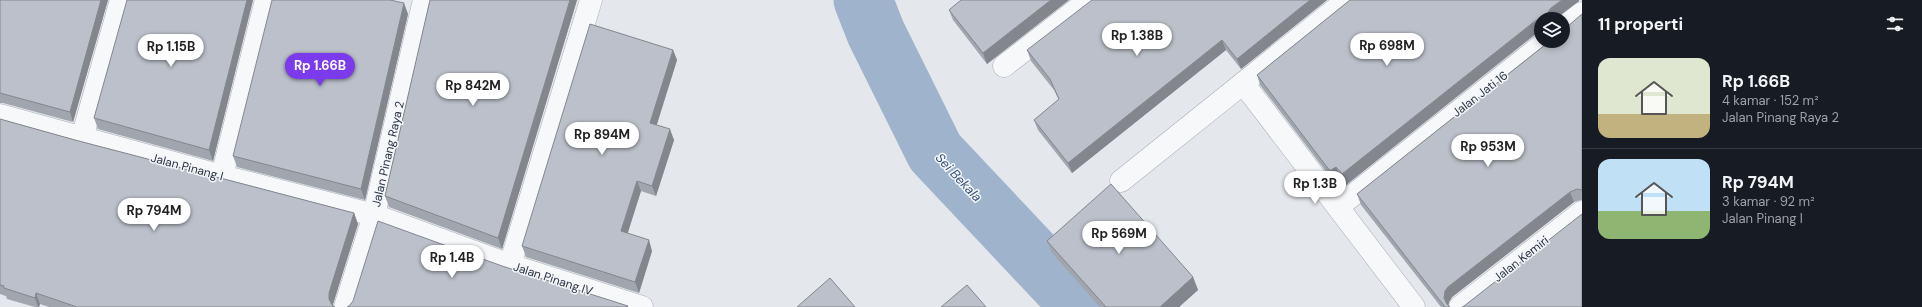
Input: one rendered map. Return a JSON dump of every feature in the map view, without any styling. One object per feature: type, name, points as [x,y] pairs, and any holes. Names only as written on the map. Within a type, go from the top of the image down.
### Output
[{"type":"street","points":[[82,138],[121,0]]},
{"type":"street","points":[[222,176],[266,0]]},
{"type":"street","name":"Jalan Pinang Raya 2","points":[[345,307],[374,216],[424,0]]},
{"type":"street","points":[[510,265],[591,0]]},
{"type":"street","points":[[1004,66],[1089,0]]},
{"type":"street","points":[[1121,181],[1347,0]]},
{"type":"street","points":[[1570,22],[1582,13]]},
{"type":"street","name":"Jalan Jati 16","points":[[1338,207],[1538,48]]},
{"type":"street","points":[[1243,83],[1414,307]]},
{"type":"street","name":"Jalan Pinang I","points":[[0,115],[374,216]]},
{"type":"street","name":"Jalan Kemiri","points":[[1460,307],[1582,212]]},
{"type":"street","name":"Jalan Pinang IV","points":[[374,216],[510,265],[642,307]]},
{"type":"building","points":[[0,0],[101,0],[70,112],[0,93]]},
{"type":"building","points":[[127,0],[247,0],[209,150],[94,118]]},
{"type":"building","points":[[272,0],[390,0],[404,3],[361,189],[233,156]]},
{"type":"building","points":[[430,0],[570,0],[498,238],[385,196]]},
{"type":"building","points":[[961,0],[1051,0],[983,53],[949,10]]},
{"type":"building","points":[[1092,0],[1310,0],[1237,59],[1222,40],[1068,163],[1034,120],[1059,99],[1050,79],[1027,50]]},
{"type":"building","points":[[1350,0],[1562,0],[1548,12],[1534,12],[1534,22],[1342,174],[1336,167],[1330,171],[1257,75]]},
{"type":"building","points":[[1582,14],[1582,190],[1577,189],[1570,192],[1448,287],[1445,291],[1444,298],[1450,307],[1445,307],[1357,194],[1541,48],[1570,48],[1570,24]]},
{"type":"building","points":[[590,24],[673,50],[650,123],[670,129],[652,186],[637,181],[621,231],[649,240],[635,282],[522,246]]},
{"type":"building","points":[[0,119],[354,213],[329,293],[329,299],[335,307],[77,307],[36,293],[35,298],[4,288],[4,286],[0,285]]},
{"type":"building","points":[[1111,184],[1193,277],[1160,307],[1106,307],[1047,241]]},
{"type":"building","points":[[1582,214],[1582,307],[1462,307],[1464,306]]},
{"type":"building","points":[[378,221],[502,266],[628,306],[347,307],[353,301]]},
{"type":"building","points":[[830,278],[855,307],[797,307]]},
{"type":"building","points":[[967,285],[986,307],[941,307]]},
{"type":"waterway","name":"Sei Bekala","points":[[863,0],[876,33],[935,152],[1081,307]]}]
